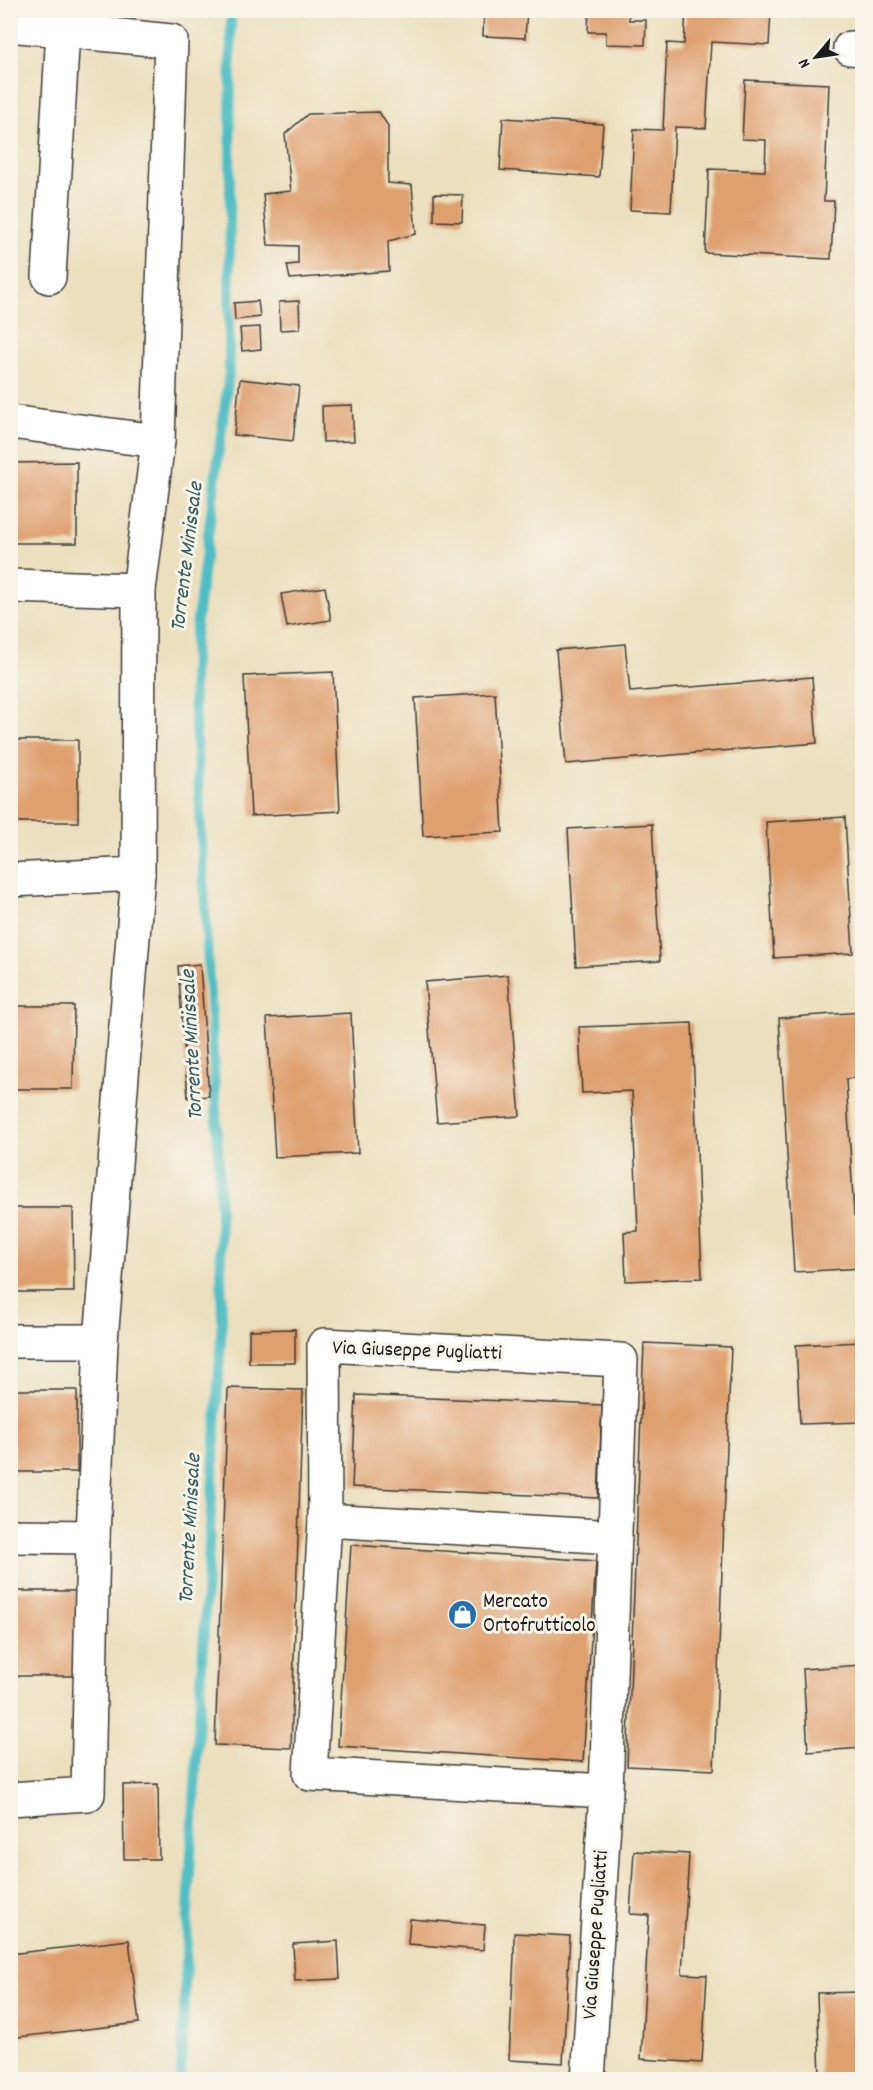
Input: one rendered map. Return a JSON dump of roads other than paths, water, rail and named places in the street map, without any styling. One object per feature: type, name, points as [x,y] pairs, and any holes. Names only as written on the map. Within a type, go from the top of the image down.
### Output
[{"type":"street","points":[[10,25],[171,41],[158,441],[139,590],[138,874],[101,1341],[93,1537],[87,1794],[10,1798]]},
{"type":"street","points":[[49,277],[63,30]]},
{"type":"street","points":[[10,422],[158,441]]},
{"type":"street","points":[[10,586],[139,590]]},
{"type":"street","points":[[10,880],[138,874]]},
{"type":"street","points":[[10,1341],[101,1341]]},
{"type":"street","name":"Via Giuseppe Pugliatti","points":[[588,2079],[606,1791],[621,1360],[324,1345],[325,1520],[310,1774],[606,1791]]},
{"type":"street","points":[[325,1520],[615,1537]]},
{"type":"street","points":[[10,1536],[93,1537]]},
{"type":"waterway","name":"Torrente Minissale","points":[[181,2080],[189,1889],[222,1321],[219,1166],[193,683],[195,636],[229,373],[231,10]]},
{"type":"place","name":"Mercato Ortofrutticolo","points":[[462,1615]]}]
